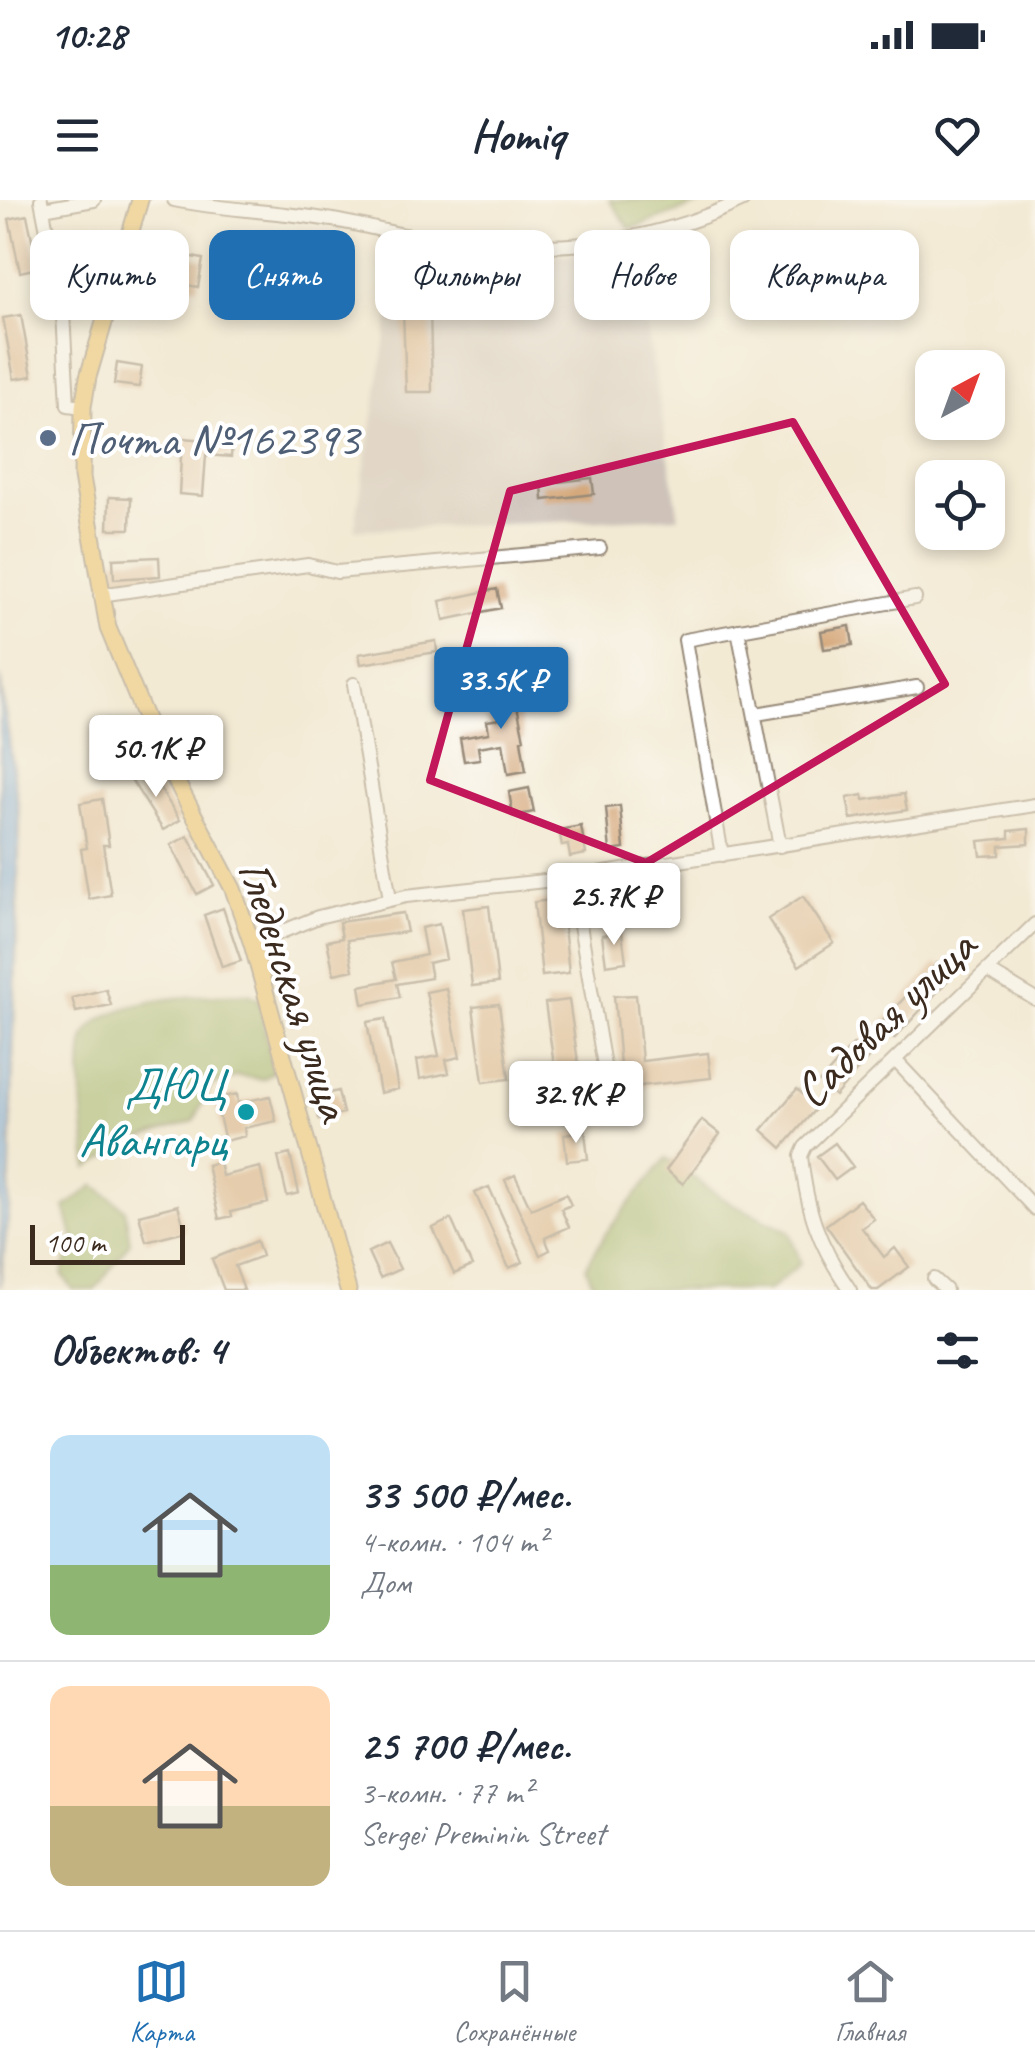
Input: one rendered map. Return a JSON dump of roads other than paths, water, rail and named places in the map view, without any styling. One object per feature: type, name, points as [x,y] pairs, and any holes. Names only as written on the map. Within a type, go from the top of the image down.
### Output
[{"type":"main road","name":"Гледенская улица","points":[[140,200],[88,377],[83,407],[82,477],[100,596],[108,628],[154,740],[233,889],[252,944],[348,1290]]},
{"type":"street","points":[[83,407],[68,405],[63,312],[42,204],[94,200]]},
{"type":"street","points":[[174,200],[326,219],[420,238],[556,248],[634,239],[710,216],[743,200]]},
{"type":"street","points":[[100,596],[308,565],[337,572],[600,548]]},
{"type":"street","points":[[722,855],[685,640],[915,598]]},
{"type":"street","points":[[738,630],[780,846]]},
{"type":"street","points":[[354,684],[390,899]]},
{"type":"street","points":[[756,714],[918,686]]},
{"type":"street","points":[[252,944],[318,917],[390,899],[472,886],[572,878],[1035,806]]},
{"type":"street","points":[[572,878],[606,1083]]},
{"type":"street","name":"Садовая улица","points":[[848,1287],[814,1225],[801,1156],[810,1140],[897,1062],[1035,924]]},
{"type":"street","points":[[988,971],[1035,999]]},
{"type":"street","points":[[897,1062],[1035,1209]]},
{"type":"street","points":[[934,1279],[946,1290]]},
{"type":"water","points":[[0,676],[20,819],[9,1210],[0,1288]]},
{"type":"place","name":"Почта №162393","points":[[48,438]]},
{"type":"place","name":"ДЮЦ Авангарц","points":[[246,1112]]}]
